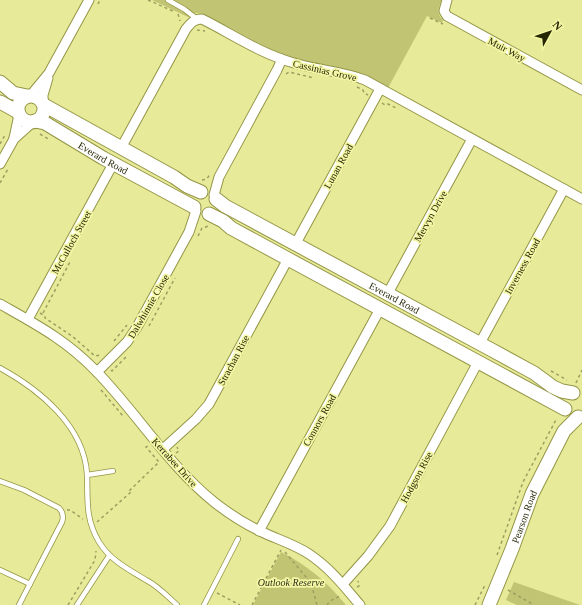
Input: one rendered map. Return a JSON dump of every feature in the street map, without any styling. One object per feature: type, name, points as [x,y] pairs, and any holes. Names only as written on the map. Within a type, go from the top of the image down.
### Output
[{"type":"street","points":[[0,164],[14,139],[19,113],[19,104],[24,98],[29,96],[49,73],[89,0]]},
{"type":"street","name":"Muir Way","points":[[447,0],[444,11],[447,16],[582,90]]},
{"type":"street","points":[[121,148],[186,29],[193,21],[197,19]]},
{"type":"street","name":"Cassinias Grove","points":[[197,19],[202,19],[282,59],[317,69],[355,76],[582,199]]},
{"type":"street","points":[[207,191],[216,206],[212,212],[201,212],[193,203],[195,196],[207,191],[215,174],[277,70],[282,59]]},
{"type":"street","points":[[14,139],[34,121],[41,117],[43,113],[45,88],[49,73]]},
{"type":"street","points":[[0,82],[13,93],[37,97],[43,104]]},
{"type":"street","name":"Lunan Road","points":[[296,243],[380,89]]},
{"type":"street","points":[[0,102],[19,113],[25,120],[34,121]]},
{"type":"street","name":"Everard Road","points":[[43,104],[174,177],[187,186],[207,191],[225,206],[480,343],[534,373],[553,387],[562,391],[577,390]]},
{"type":"street","name":"Everard Road","points":[[34,121],[45,123],[113,164],[201,212],[223,220],[232,228],[565,410],[570,416],[580,416]]},
{"type":"street","name":"Mervyn Drive","points":[[388,293],[472,139]]},
{"type":"street","name":"McCulloch Street","points":[[28,319],[113,164]]},
{"type":"street","name":"Inverness Road","points":[[480,343],[564,189]]},
{"type":"street","name":"Dalwhinnie Close","points":[[97,372],[127,342],[137,327],[193,234],[201,212]]},
{"type":"street","name":"Strachan Rise","points":[[163,449],[196,419],[208,404],[288,259]]},
{"type":"street","points":[[333,283],[342,268]]},
{"type":"street","name":"Kerrabee Drive","points":[[0,304],[28,319],[62,341],[97,372],[188,478],[214,502],[236,518],[259,531],[296,546],[308,554],[322,564],[343,584],[360,605]]},
{"type":"street","name":"Connors Road","points":[[259,531],[380,309]]},
{"type":"street","name":"Hodgson Rise","points":[[343,584],[368,556],[390,526],[478,362]]},
{"type":"street","points":[[565,410],[566,397],[577,390]]},
{"type":"street","name":"Pearson Road","points":[[564,431],[565,410]]},
{"type":"street","name":"Pearson Road","points":[[489,605],[532,494],[564,431],[580,416]]},
{"type":"lane","points":[[168,0],[197,19]]},
{"type":"lane","points":[[0,368],[37,393],[71,427],[82,446],[85,458],[87,475],[86,501],[88,523],[109,556],[130,571],[156,586],[176,605]]},
{"type":"lane","points":[[87,475],[113,471]]},
{"type":"lane","points":[[0,481],[24,490],[47,502],[62,511],[64,516],[19,605]]},
{"type":"lane","points":[[204,605],[238,539]]},
{"type":"lane","points":[[77,605],[109,556]]},
{"type":"lane","points":[[0,570],[30,584]]},
{"type":"path","points":[[96,7],[100,0]]},
{"type":"path","points":[[148,0],[179,14],[181,20],[177,27]]},
{"type":"path","points":[[282,80],[286,73],[289,72],[319,78]]},
{"type":"path","points":[[352,86],[363,90],[364,93],[385,105],[388,104],[401,111]]},
{"type":"path","points":[[207,191],[201,181],[215,174]]},
{"type":"path","points":[[193,234],[208,226],[212,228]]},
{"type":"path","points":[[147,329],[177,274]]},
{"type":"path","points":[[34,310],[42,314],[45,318],[72,336],[94,356],[98,356],[112,371],[130,352]]},
{"type":"path","points":[[110,346],[129,321]]},
{"type":"path","points":[[98,356],[106,350]]},
{"type":"path","points":[[549,370],[567,380]]},
{"type":"path","points":[[577,390],[582,370]]},
{"type":"path","points":[[62,511],[70,510],[88,523],[96,523],[131,492],[129,491],[159,462],[146,447],[155,440]]},
{"type":"path","points":[[171,458],[179,450],[172,441]]},
{"type":"path","points":[[68,605],[94,560],[96,551],[95,546]]},
{"type":"path","points":[[252,605],[281,550]]},
{"type":"path","points":[[286,552],[311,583],[317,605]]},
{"type":"path","points":[[498,585],[534,605]]},
{"type":"path","points":[[211,592],[217,593],[240,605]]},
{"type":"path","points":[[327,605],[330,601],[341,596]]},
{"type":"green space","points":[[152,0],[442,0],[438,10],[439,15],[443,20],[442,23],[427,16],[388,88],[350,70],[288,57],[203,14],[196,13],[188,17]]},
{"type":"green space","name":"Outlook Reserve","points":[[281,552],[316,575],[346,605],[253,605]]},
{"type":"green space","points":[[514,582],[580,605],[517,605],[506,600]]}]
